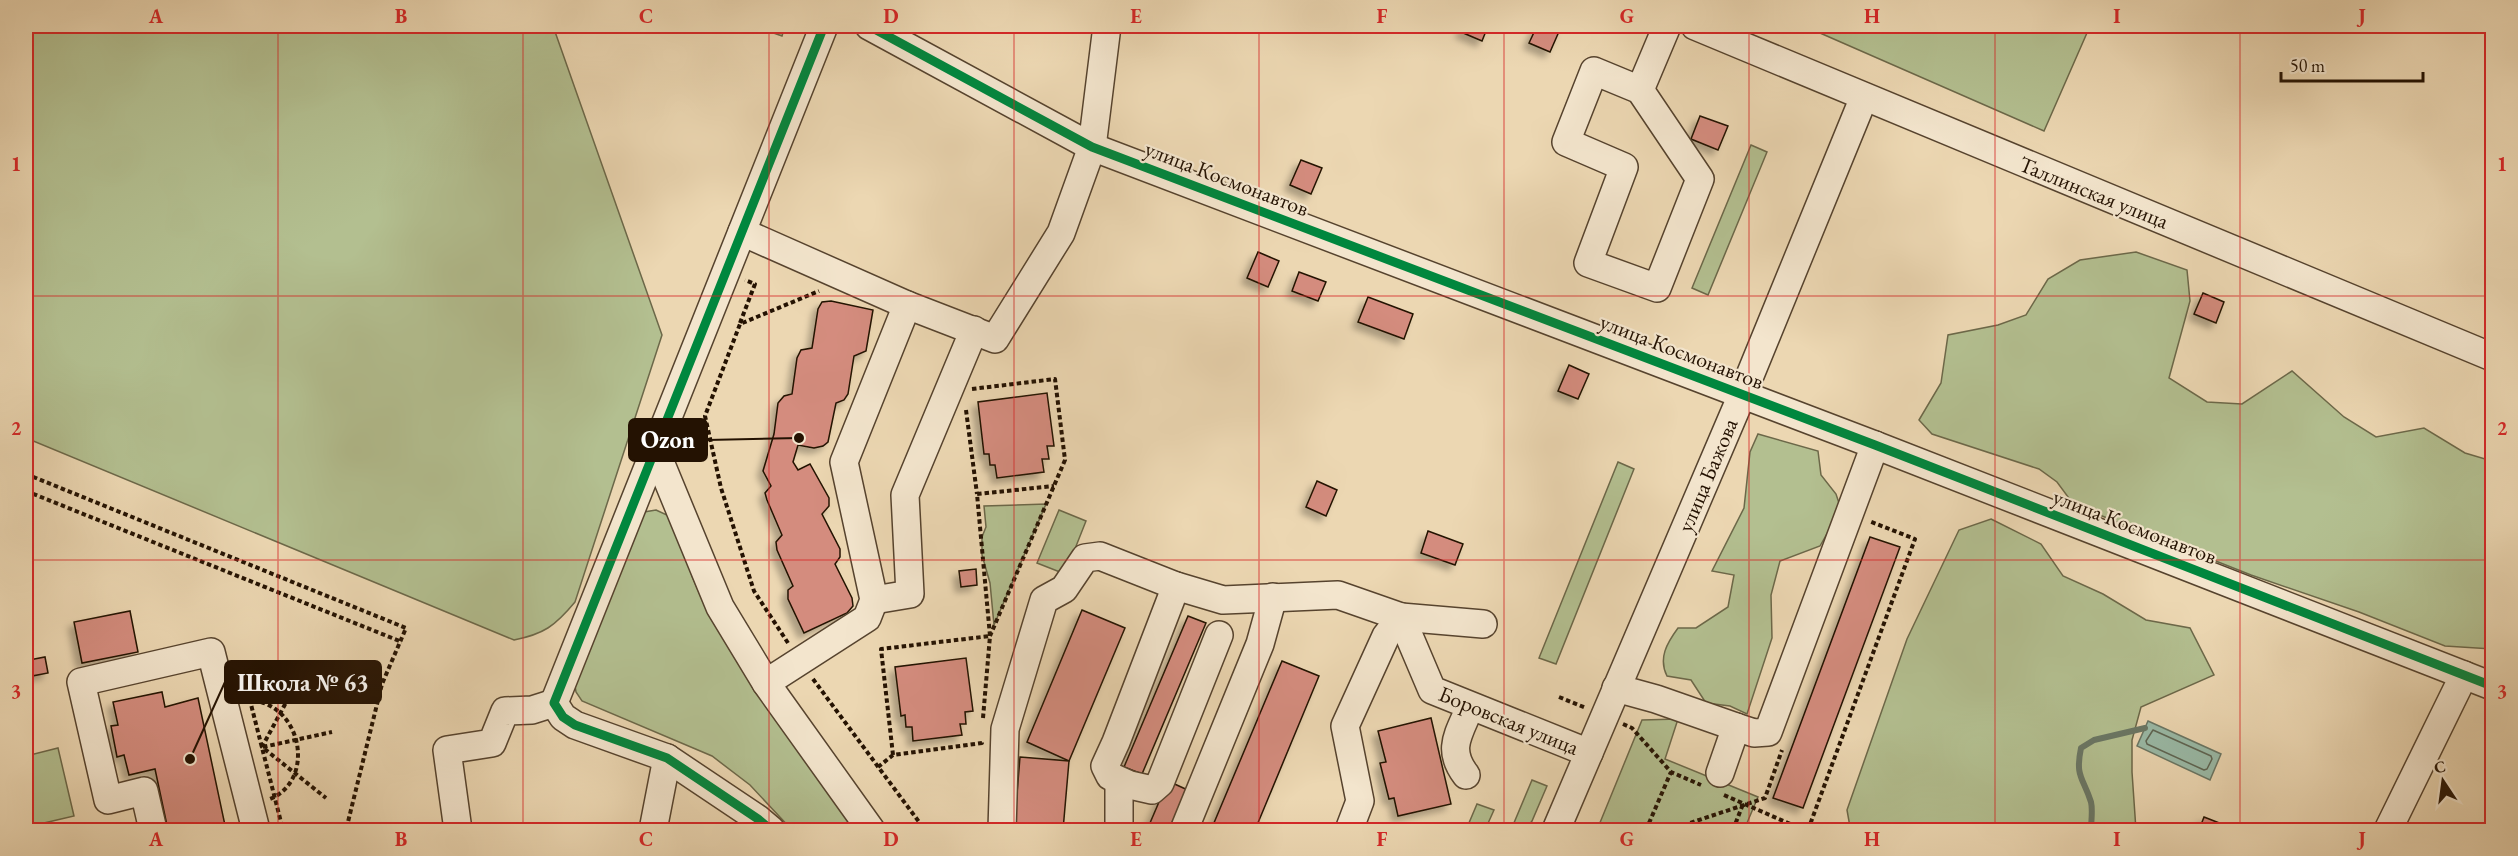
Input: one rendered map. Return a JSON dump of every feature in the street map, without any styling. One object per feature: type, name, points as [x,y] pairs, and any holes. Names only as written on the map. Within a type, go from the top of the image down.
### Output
[{"type":"street","points":[[554,703],[824,26]]},
{"type":"street","name":"улица Космонавтов","points":[[869,26],[1092,147],[1875,446],[2493,686]]},
{"type":"street","points":[[742,232],[907,305],[995,339],[1061,233],[1092,147],[1107,26]]},
{"type":"street","points":[[1640,90],[1667,26]]},
{"type":"street","name":"Таллинская улица","points":[[1695,26],[2493,357]]},
{"type":"street","points":[[1594,71],[1640,90],[1700,179],[1657,288],[1588,263],[1624,167],[1566,142],[1594,71]]},
{"type":"street","name":"улица Бажова","points":[[1556,831],[1742,395],[1864,97]]},
{"type":"street","points":[[766,683],[867,618],[874,600],[844,462],[907,305]]},
{"type":"street","points":[[874,600],[910,594],[905,495],[974,330]]},
{"type":"street","points":[[1616,688],[1656,699],[1754,733],[1768,732],[1875,446]]},
{"type":"street","points":[[656,452],[720,607],[766,683],[871,831]]},
{"type":"street","points":[[630,516],[648,501],[661,501],[680,511]]},
{"type":"street","points":[[1002,831],[1005,729],[1044,600],[1065,589],[1085,558],[1100,556],[1223,600],[1338,595],[1401,617],[1483,624]]},
{"type":"street","points":[[1186,588],[1105,766],[1110,776],[1119,781],[1152,790],[1160,783],[1219,635]]},
{"type":"street","points":[[1184,831],[1260,644],[1273,597]]},
{"type":"street","points":[[1349,831],[1360,801],[1345,726],[1386,636],[1401,617]]},
{"type":"street","name":"Боровская улица","points":[[1401,617],[1432,690],[1589,753]]},
{"type":"street","points":[[153,831],[144,791],[108,800],[81,682],[211,652],[256,831]]},
{"type":"street","points":[[2388,831],[2464,675]]},
{"type":"street","points":[[554,703],[563,717],[575,725],[667,758],[758,819],[771,831]]},
{"type":"street","points":[[458,831],[447,750],[492,743],[505,711],[532,710],[554,703]]},
{"type":"street","points":[[1466,775],[1456,761],[1455,745],[1470,707]]},
{"type":"street","points":[[1715,785],[1736,727]]},
{"type":"street","points":[[653,831],[667,758]]},
{"type":"street","points":[[1119,781],[1119,831]]},
{"type":"path","points":[[822,290],[740,324],[705,416],[721,488],[754,591],[800,662],[925,831]]},
{"type":"path","points":[[969,398],[973,388],[1055,379],[1065,460],[990,636]]},
{"type":"path","points":[[965,408],[990,636],[983,719]]},
{"type":"path","points":[[26,474],[406,628],[402,642],[382,684],[346,831]]},
{"type":"path","points":[[976,494],[1054,486]]},
{"type":"path","points":[[26,491],[402,642]]},
{"type":"path","points":[[1559,697],[1632,728],[1671,772],[1715,785],[1743,804],[1806,831],[1915,539],[1867,520],[1863,531]]},
{"type":"path","points":[[893,755],[881,649],[990,636]]},
{"type":"path","points":[[244,677],[283,831]]},
{"type":"path","points":[[262,747],[296,684]]},
{"type":"path","points":[[242,700],[266,704],[280,712],[291,725],[297,740],[299,756],[295,772],[286,786],[274,797],[266,800]]},
{"type":"path","points":[[878,767],[893,755],[982,743],[982,731]]},
{"type":"path","points":[[262,747],[332,732]]},
{"type":"path","points":[[1669,831],[1765,798],[1785,742]]},
{"type":"path","points":[[262,747],[326,798]]},
{"type":"path","points":[[1646,831],[1671,772]]},
{"type":"path","points":[[1733,831],[1743,804]]},
{"type":"shaded area","points":[[26,26],[553,26],[662,335],[575,602],[555,623],[541,632],[514,640],[26,438]]},
{"type":"shaded area","points":[[754,26],[785,26],[782,36]]},
{"type":"shaded area","points":[[1804,26],[2090,26],[2044,131]]},
{"type":"shaded area","points":[[1751,145],[1767,152],[1708,295],[1692,288]]},
{"type":"shaded area","points":[[2136,252],[2187,270],[2190,301],[2169,378],[2207,402],[2242,404],[2292,371],[2344,417],[2376,437],[2424,428],[2465,453],[2492,461],[2492,649],[2445,646],[2359,612],[2251,575],[2092,512],[2071,501],[2057,482],[2039,469],[1932,434],[1919,420],[1941,383],[1948,335],[1998,325],[2026,315],[2048,279],[2080,260]]},
{"type":"shaded area","points":[[1758,434],[1818,451],[1821,475],[1836,494],[1841,509],[1820,546],[1780,561],[1771,595],[1772,638],[1747,714],[1730,706],[1706,703],[1691,680],[1667,676],[1663,663],[1667,645],[1678,628],[1696,628],[1728,607],[1734,575],[1712,571],[1744,508],[1750,452]]},
{"type":"shaded area","points":[[1618,462],[1634,469],[1556,664],[1539,658]]},
{"type":"shaded area","points":[[1046,504],[994,625],[990,583],[982,555],[982,537],[986,527],[984,506]]},
{"type":"shaded area","points":[[656,510],[667,515],[676,526],[692,576],[707,611],[735,656],[859,830],[792,830],[750,785],[712,756],[582,701],[576,692],[574,679],[644,512]]},
{"type":"shaded area","points":[[1059,510],[1086,521],[1065,574],[1037,563]]},
{"type":"shaded area","points":[[1991,519],[2041,544],[2063,576],[2103,594],[2146,620],[2190,628],[2214,675],[2141,707],[2132,740],[2136,830],[1862,830],[1850,827],[1847,810],[1907,639],[1959,530]]},
{"type":"shaded area","points":[[1678,719],[1665,759],[1758,797],[1744,830],[1597,830],[1642,720]]},
{"type":"shaded area","points":[[58,748],[74,816],[31,826],[26,802],[26,756]]},
{"type":"shaded area","points":[[1532,780],[1547,786],[1532,821],[1525,830],[1511,830]]},
{"type":"shaded area","points":[[1477,804],[1494,810],[1485,830],[1466,830]]},
{"type":"water","points":[[2148,721],[2221,754],[2210,780],[2137,746]]},
{"type":"building","points":[[1464,26],[1488,26],[1482,41],[1461,32]]},
{"type":"building","points":[[1537,26],[1561,27],[1550,52],[1529,43]]},
{"type":"building","points":[[1700,116],[1728,126],[1718,150],[1691,139]]},
{"type":"building","points":[[1301,160],[1322,168],[1311,194],[1290,185]]},
{"type":"building","points":[[1258,252],[1279,261],[1268,287],[1247,278]]},
{"type":"building","points":[[1299,272],[1326,282],[1318,301],[1292,291]]},
{"type":"building","points":[[2203,293],[2224,302],[2216,323],[2194,314]]},
{"type":"building","points":[[1368,297],[1413,314],[1404,339],[1358,322]]},
{"type":"building","points":[[831,301],[873,310],[866,351],[854,356],[848,394],[844,400],[836,403],[828,442],[814,448],[798,445],[793,462],[798,470],[810,464],[829,498],[829,506],[822,514],[840,549],[840,557],[835,564],[852,598],[853,606],[847,613],[804,633],[788,599],[788,590],[793,586],[777,550],[776,542],[782,535],[767,500],[765,493],[771,486],[763,471],[774,434],[778,403],[784,396],[792,394],[797,358],[801,350],[812,348],[818,309],[822,302]]},
{"type":"building","points":[[1569,365],[1589,374],[1578,399],[1558,391]]},
{"type":"building","points":[[1047,393],[1054,446],[1047,446],[1049,459],[1042,459],[1044,472],[997,478],[995,465],[990,465],[989,454],[984,454],[978,402]]},
{"type":"building","points":[[1317,481],[1337,490],[1326,516],[1306,507]]},
{"type":"building","points":[[1428,531],[1463,544],[1455,565],[1421,553]]},
{"type":"building","points":[[1870,537],[1900,547],[1803,808],[1773,798]]},
{"type":"building","points":[[976,569],[977,585],[961,587],[959,571]]},
{"type":"building","points":[[1082,610],[1125,628],[1069,761],[1027,742]]},
{"type":"building","points":[[130,611],[138,652],[82,663],[74,622]]},
{"type":"building","points":[[1188,616],[1206,623],[1142,774],[1124,767]]},
{"type":"building","points":[[45,657],[48,673],[32,676],[29,660]]},
{"type":"building","points":[[966,658],[973,711],[965,712],[966,724],[960,724],[962,735],[913,741],[912,727],[906,727],[905,715],[901,716],[895,667]]},
{"type":"building","points":[[1282,661],[1319,676],[1255,830],[1211,830]]},
{"type":"building","points":[[162,692],[165,707],[198,698],[226,830],[168,830],[155,769],[129,775],[124,755],[117,757],[111,726],[118,725],[113,702]]},
{"type":"building","points":[[1431,718],[1451,804],[1398,816],[1394,798],[1389,799],[1380,763],[1386,762],[1378,731]]},
{"type":"building","points":[[1020,757],[1069,761],[1063,830],[1014,830]]},
{"type":"building","points":[[1168,781],[1192,792],[1176,830],[1147,830]]},
{"type":"building","points":[[2204,817],[2232,828],[2231,830],[2199,830]]},
{"type":"waterway","points":[[2091,830],[2091,802],[2079,771],[2081,748],[2094,740],[2145,728]]},
{"type":"cycle path","points":[[771,830],[667,758],[575,725],[563,717],[554,703],[824,26]]},
{"type":"cycle path","points":[[869,26],[1092,147],[1875,445],[2492,686]]},
{"type":"place","name":"Ozon","points":[[799,438]]},
{"type":"place","name":"Школа № 63","points":[[190,759]]}]
